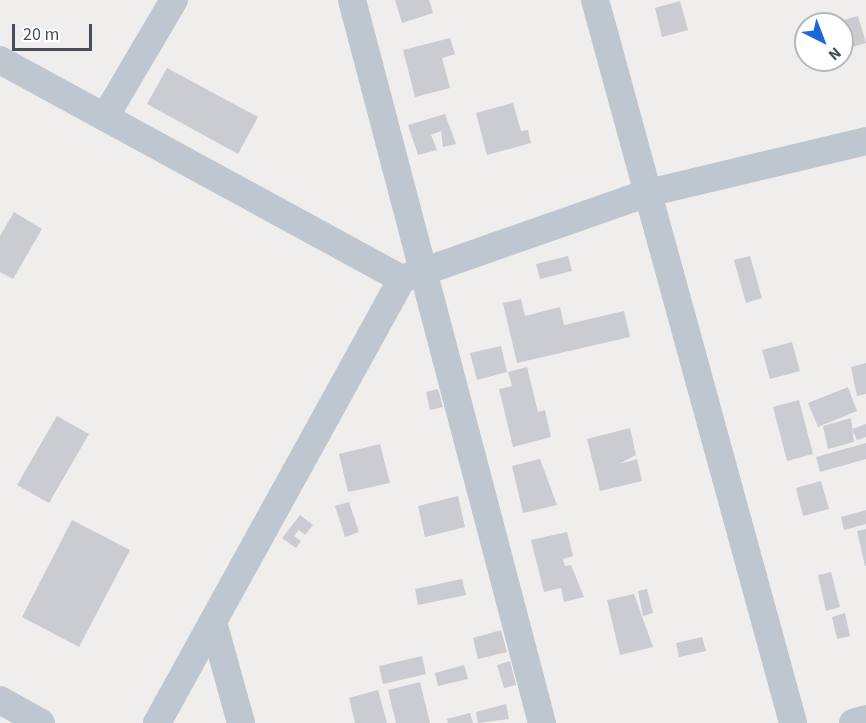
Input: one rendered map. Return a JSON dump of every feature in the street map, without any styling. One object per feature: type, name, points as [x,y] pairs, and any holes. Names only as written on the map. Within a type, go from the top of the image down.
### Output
[{"type":"street","points":[[105,117],[174,0]]},
{"type":"street","points":[[352,0],[413,276],[542,723]]},
{"type":"street","points":[[595,0],[793,723]]},
{"type":"street","points":[[0,60],[105,117],[413,276]]},
{"type":"street","points":[[157,723],[413,276],[648,193],[866,141]]},
{"type":"street","points":[[213,622],[241,723]]},
{"type":"street","points":[[0,700],[41,723]]},
{"type":"street","points":[[853,723],[866,720]]},
{"type":"building","points":[[395,0],[429,0],[433,13],[402,23]]},
{"type":"building","points":[[680,1],[688,30],[662,37],[655,8]]},
{"type":"building","points":[[858,16],[866,43],[854,46],[854,17]]},
{"type":"building","points":[[450,38],[455,54],[442,58],[450,88],[415,97],[403,50]]},
{"type":"building","points":[[167,68],[258,117],[238,154],[147,104]]},
{"type":"building","points":[[513,103],[521,131],[528,130],[531,143],[487,155],[476,113]]},
{"type":"building","points":[[445,114],[456,144],[443,147],[441,131],[431,135],[437,150],[418,155],[408,125]]},
{"type":"building","points":[[14,212],[42,229],[13,279],[0,272],[0,236]]},
{"type":"building","points":[[568,256],[572,271],[540,279],[536,264]]},
{"type":"building","points":[[750,256],[762,298],[746,303],[734,260]]},
{"type":"building","points":[[521,299],[525,316],[560,307],[564,325],[624,311],[630,337],[517,363],[503,303]]},
{"type":"building","points":[[792,342],[800,371],[770,379],[762,350]]},
{"type":"building","points":[[501,346],[507,372],[477,380],[470,353]]},
{"type":"building","points":[[866,363],[866,394],[857,396],[851,367]]},
{"type":"building","points":[[527,367],[538,412],[545,410],[551,437],[513,447],[499,389],[512,386],[508,372]]},
{"type":"building","points":[[848,387],[857,411],[818,427],[808,403]]},
{"type":"building","points":[[438,389],[443,407],[430,410],[426,392]]},
{"type":"building","points":[[799,400],[813,454],[787,461],[773,407]]},
{"type":"building","points":[[57,416],[89,434],[49,503],[17,485]]},
{"type":"building","points":[[851,418],[854,442],[828,449],[823,426]]},
{"type":"building","points":[[866,424],[866,437],[857,440],[852,429]]},
{"type":"building","points":[[630,428],[636,455],[619,464],[637,459],[642,481],[600,491],[587,439]]},
{"type":"building","points":[[866,443],[866,459],[820,472],[816,457]]},
{"type":"building","points":[[380,444],[390,483],[348,492],[339,454]]},
{"type":"building","points":[[540,459],[557,505],[523,513],[512,466]]},
{"type":"building","points":[[821,481],[829,509],[803,516],[796,488]]},
{"type":"building","points":[[458,496],[465,527],[425,537],[418,506]]},
{"type":"building","points":[[349,502],[359,532],[345,537],[335,506]]},
{"type":"building","points":[[866,510],[866,524],[844,530],[841,517]]},
{"type":"building","points":[[300,515],[313,525],[305,535],[299,530],[294,536],[301,541],[296,548],[282,538]]},
{"type":"building","points":[[72,520],[130,550],[79,647],[22,617]]},
{"type":"building","points":[[866,529],[866,566],[865,566],[857,531]]},
{"type":"building","points":[[567,532],[573,556],[563,559],[565,566],[571,565],[584,597],[564,602],[561,588],[544,592],[531,540]]},
{"type":"building","points":[[831,572],[840,607],[826,611],[818,575]]},
{"type":"building","points":[[462,579],[466,595],[418,605],[415,589]]},
{"type":"building","points":[[647,589],[653,613],[643,616],[638,591]]},
{"type":"building","points":[[634,594],[653,647],[620,655],[607,600]]},
{"type":"building","points":[[845,613],[850,636],[837,639],[832,617]]},
{"type":"building","points":[[501,630],[507,652],[478,659],[473,638]]},
{"type":"building","points":[[702,637],[706,651],[679,657],[676,643]]},
{"type":"building","points":[[422,656],[426,674],[383,684],[379,666]]},
{"type":"building","points":[[510,661],[516,685],[504,688],[497,665]]},
{"type":"building","points":[[464,665],[468,679],[438,686],[435,673]]},
{"type":"building","points":[[420,682],[430,723],[396,723],[388,690]]},
{"type":"building","points":[[378,690],[387,723],[355,723],[349,698]]},
{"type":"building","points":[[506,704],[509,719],[478,723],[476,712]]},
{"type":"building","points":[[470,713],[473,723],[448,723],[447,719]]}]
